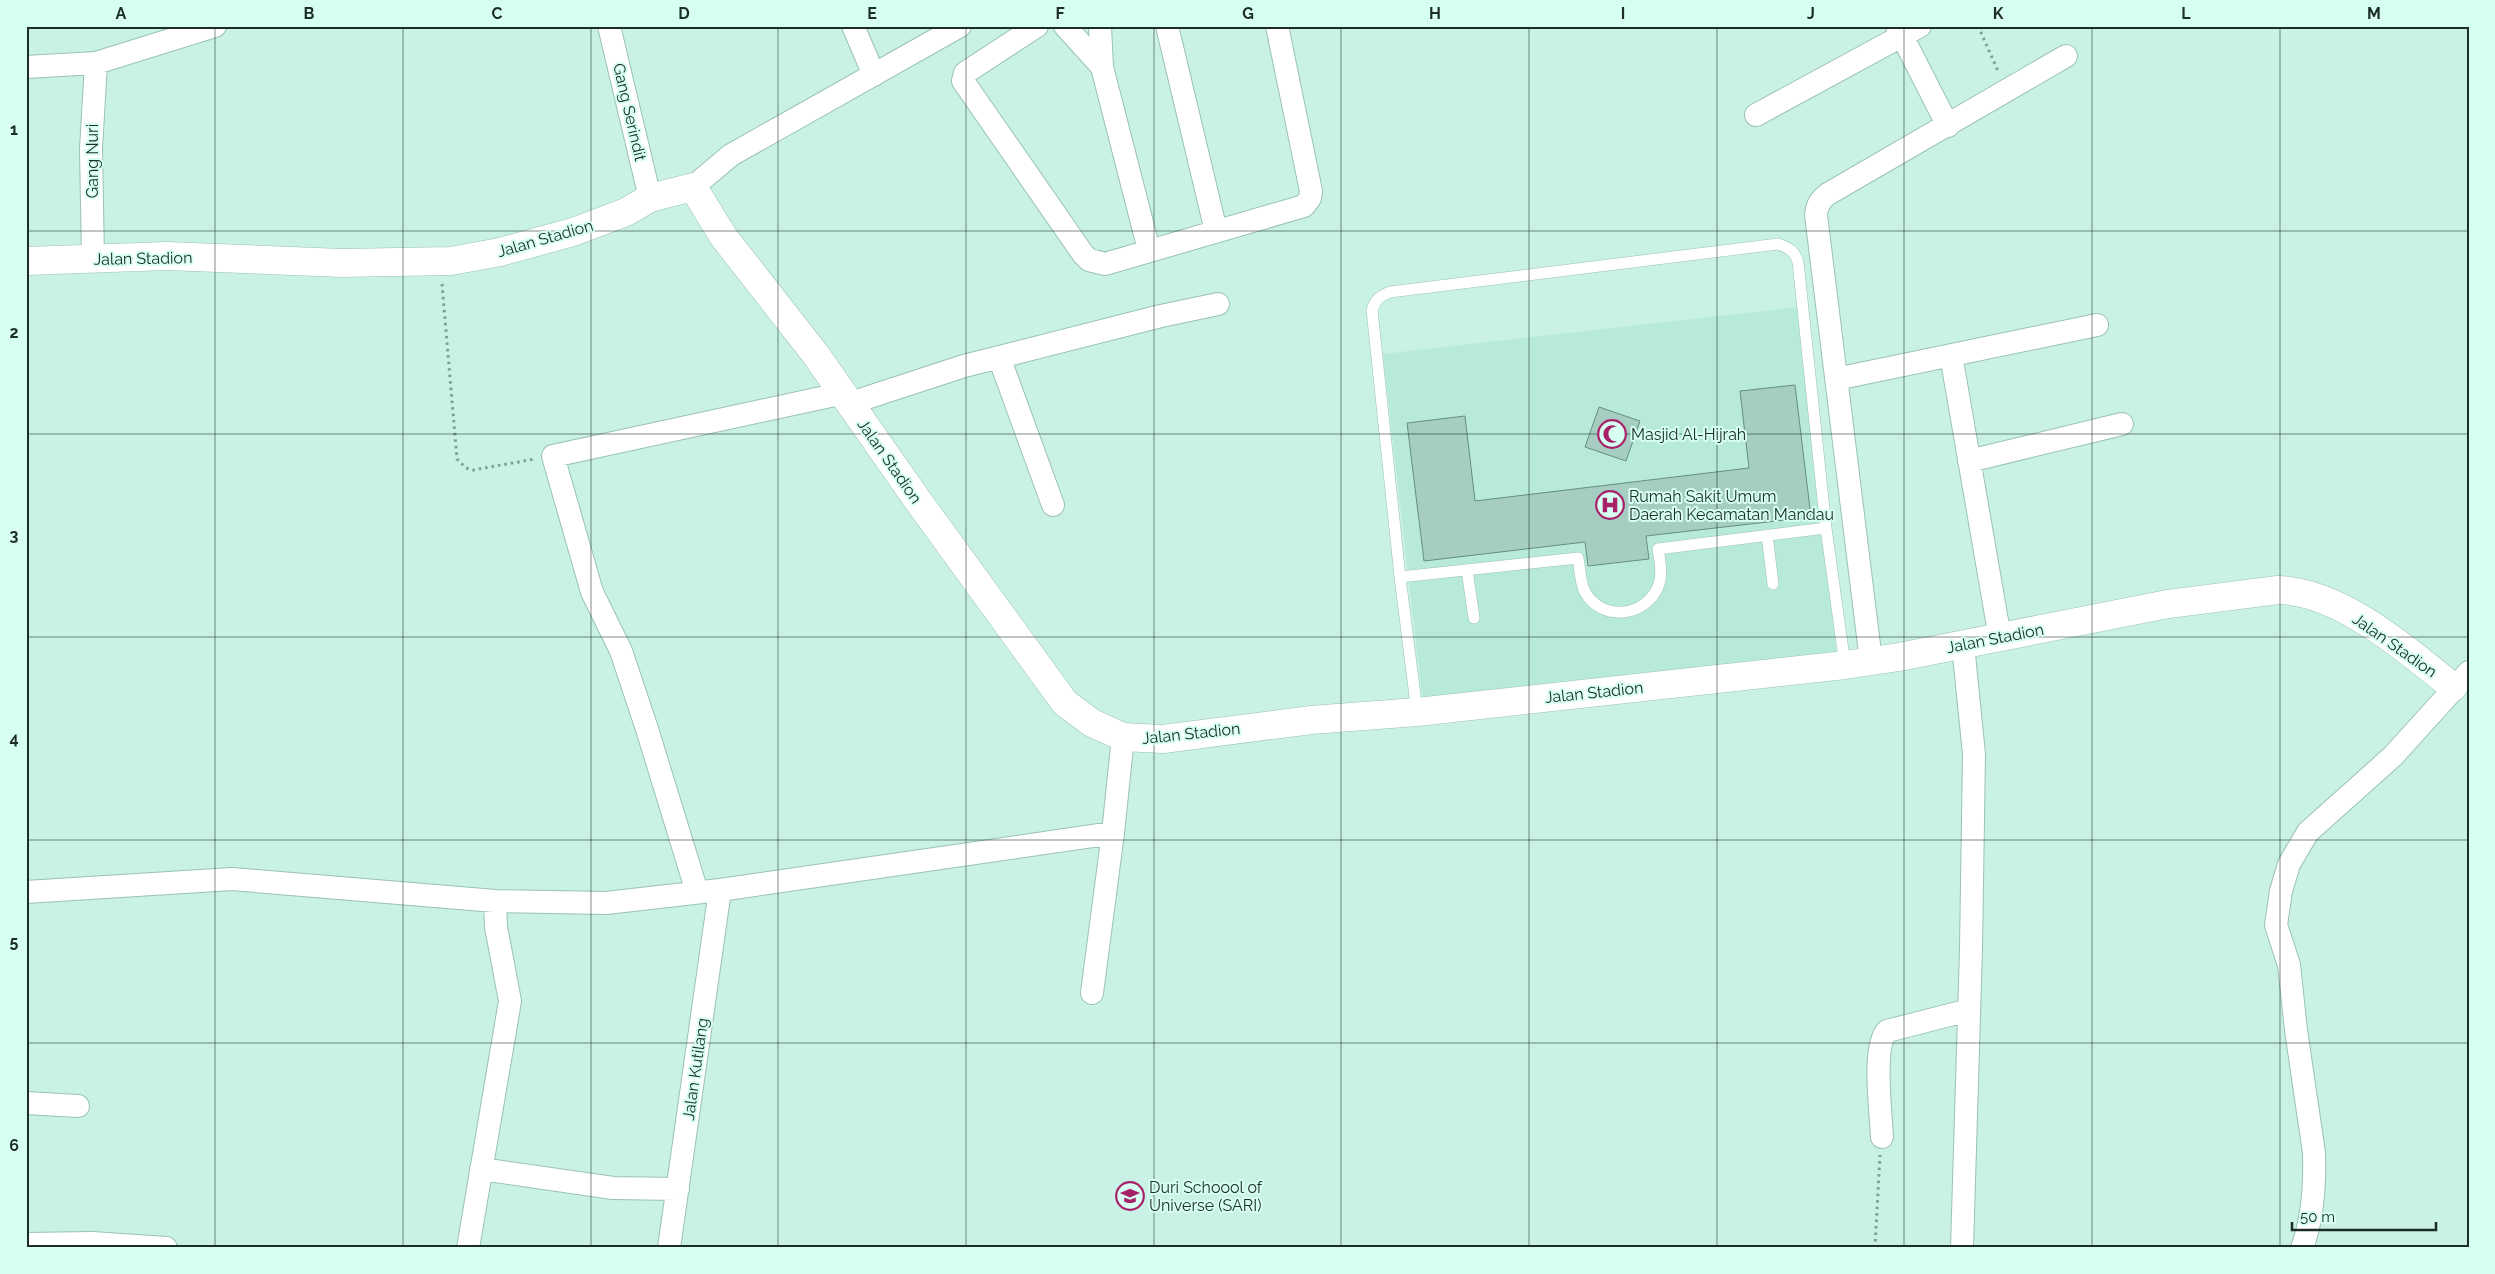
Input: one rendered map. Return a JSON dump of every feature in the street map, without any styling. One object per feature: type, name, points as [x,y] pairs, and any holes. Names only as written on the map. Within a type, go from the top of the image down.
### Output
[{"type":"street","points":[[26,67],[96,63],[215,26]]},
{"type":"street","name":"Gang Serindit","points":[[609,26],[650,198]]},
{"type":"street","points":[[853,26],[874,75]]},
{"type":"street","points":[[693,187],[731,155],[960,26]]},
{"type":"street","points":[[1037,26],[966,72],[963,82],[964,86],[1089,260],[1105,264],[1304,206],[1310,198],[1311,190],[1277,26]]},
{"type":"street","points":[[1065,26],[1102,67]]},
{"type":"street","points":[[1100,26],[1102,67],[1149,250]]},
{"type":"street","points":[[1167,26],[1216,231]]},
{"type":"street","points":[[1756,115],[1906,30],[1948,126]]},
{"type":"street","points":[[1858,663],[1836,379],[1816,215],[1817,207],[1820,200],[1828,194],[2066,56]]},
{"type":"street","name":"Gang Nuri","points":[[93,259],[91,149],[96,63]]},
{"type":"street","name":"Jalan Stadion","points":[[26,261],[167,256],[342,263],[440,261],[500,252],[573,232],[626,212],[650,198],[693,187],[723,236],[847,398],[916,498],[1065,703],[1092,723],[1123,737],[1163,739],[1311,720],[1417,712],[1858,663],[2000,638],[2168,604],[2294,590],[2316,596],[2336,605],[2410,652],[2461,680]]},
{"type":"street","points":[[697,892],[624,660],[592,592],[552,456],[847,398],[999,357],[1161,316],[1218,304]]},
{"type":"street","points":[[1836,379],[2097,325]]},
{"type":"street","points":[[1951,355],[2000,638]]},
{"type":"street","points":[[999,357],[1053,505]]},
{"type":"street","points":[[1969,461],[2122,424]]},
{"type":"street","points":[[1962,1248],[1974,754],[1963,645]]},
{"type":"street","points":[[2302,1248],[2310,1222],[2314,1153],[2296,1030],[2289,965],[2276,925],[2281,891],[2289,864],[2308,832],[2393,756],[2461,680]]},
{"type":"street","points":[[1092,993],[1113,833],[1123,737]]},
{"type":"street","points":[[26,892],[232,879],[495,901],[606,903],[720,890],[1113,833]]},
{"type":"street","name":"Jalan Kutilang","points":[[669,1248],[720,890]]},
{"type":"street","points":[[468,1248],[510,1001],[496,927],[495,901]]},
{"type":"street","points":[[1882,1137],[1879,1050],[1884,1034],[1887,1030],[1969,1010]]},
{"type":"street","points":[[26,1103],[78,1106]]},
{"type":"street","points":[[481,1169],[613,1188],[678,1189]]},
{"type":"street","points":[[26,1244],[92,1243],[166,1248]]},
{"type":"lane","points":[[1417,712],[1400,576],[1372,310],[1374,303],[1382,295],[1390,292],[1778,244],[1795,253],[1798,262],[1826,528],[1858,663]]},
{"type":"lane","points":[[1400,576],[1578,558],[1585,592],[1595,603],[1604,610],[1616,613],[1631,612],[1642,607],[1658,587],[1661,573],[1658,549],[1826,528]]},
{"type":"lane","points":[[1767,535],[1773,584]]},
{"type":"lane","points":[[1467,570],[1474,618]]},
{"type":"path","points":[[1978,26],[2007,89]]},
{"type":"path","points":[[440,261],[457,459],[466,468],[473,470],[552,456]]},
{"type":"path","points":[[1875,1248],[1882,1137]]},
{"type":"shaded area","name":"Rumah Sakit Umum Daerah Kecamatan Mandau","points":[[1797,307],[1837,657],[1423,704],[1383,354]]},
{"type":"building","points":[[1795,385],[1811,517],[1646,536],[1649,559],[1588,566],[1585,542],[1424,561],[1407,423],[1465,416],[1475,501],[1749,468],[1740,391]]},
{"type":"building","name":"Masjid Al-Hijrah","points":[[1599,407],[1640,421],[1626,461],[1585,447]]},
{"type":"place","name":"Masjid Al-Hijrah","points":[[1612,434]]},
{"type":"place","name":"Rumah Sakit Umum Daerah Kecamatan Mandau","points":[[1610,505]]},
{"type":"place","name":"Duri Schoool of Universe (SARI)","points":[[1130,1196]]}]
